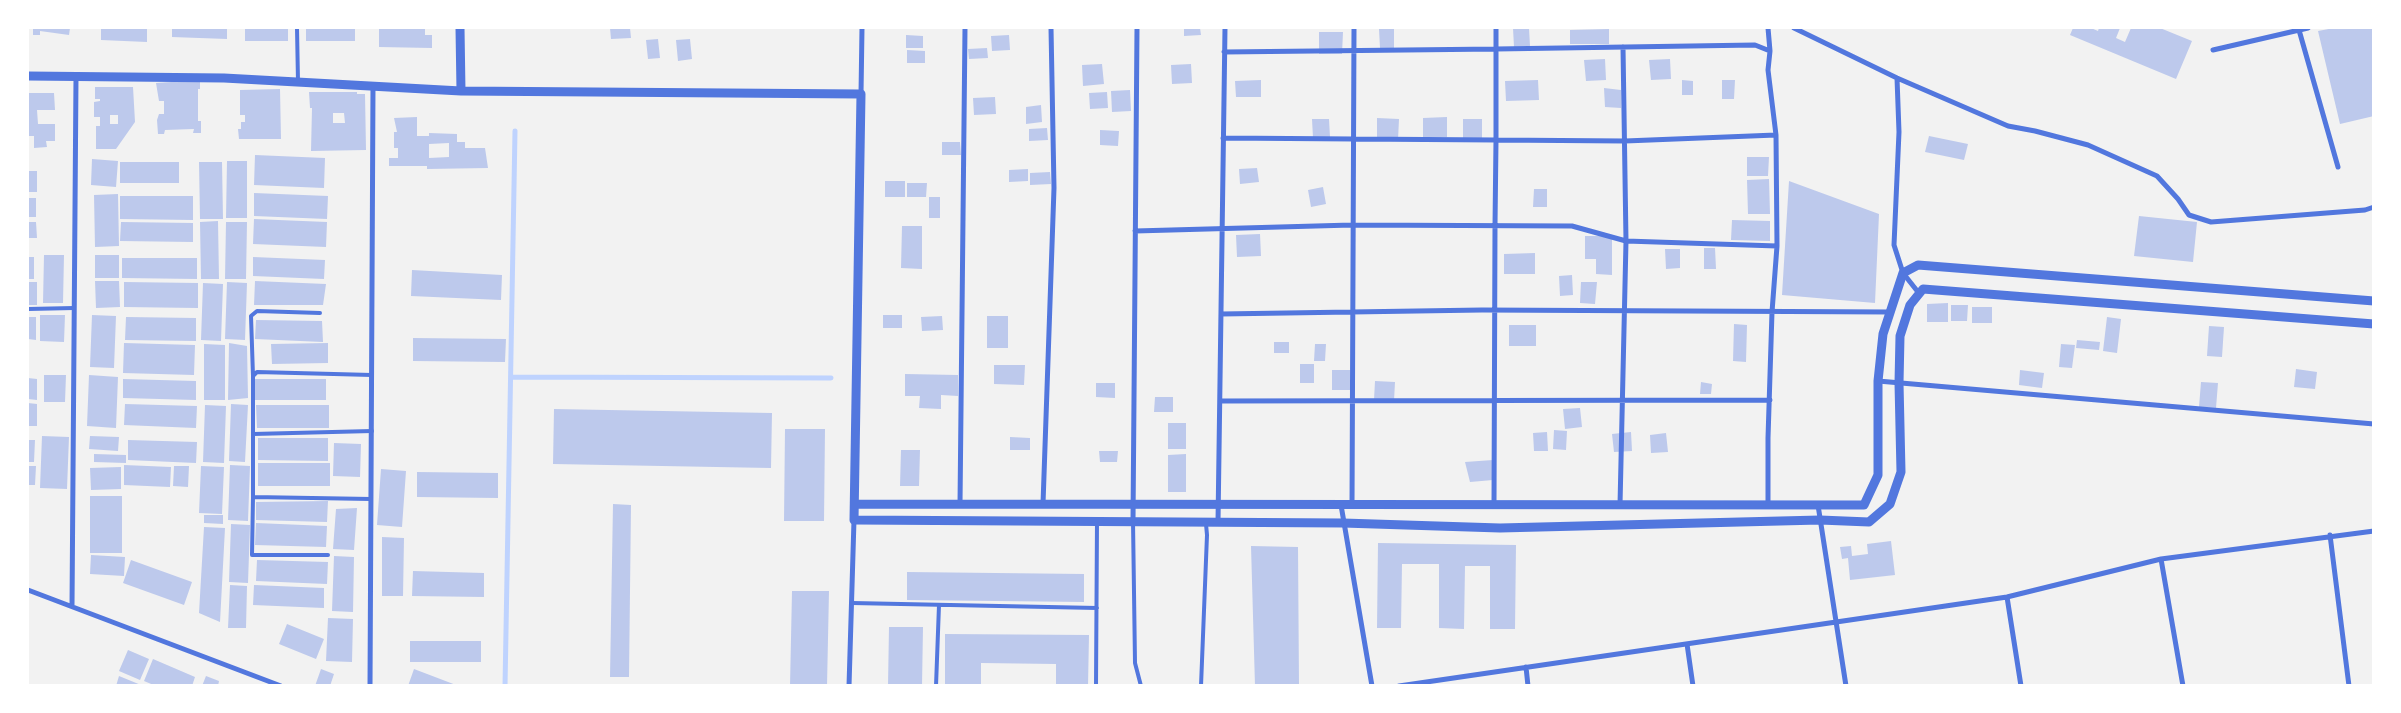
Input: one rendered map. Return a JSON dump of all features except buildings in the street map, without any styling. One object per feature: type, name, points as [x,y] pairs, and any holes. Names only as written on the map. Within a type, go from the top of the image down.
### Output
[{"type":"street","points":[[460,28],[461,91]]},
{"type":"street","points":[[849,686],[855,504],[862,28]]},
{"type":"street","points":[[960,504],[964,28]]},
{"type":"street","points":[[1043,504],[1054,188],[1051,28]]},
{"type":"street","points":[[1133,521],[1137,28]]},
{"type":"street","points":[[1218,522],[1225,28]]},
{"type":"street","points":[[1352,505],[1354,28]]},
{"type":"street","points":[[1494,505],[1496,28]]},
{"type":"street","points":[[1768,28],[1770,51],[1768,70],[1776,135],[1777,246],[1772,312],[1768,505]]},
{"type":"street","points":[[1794,28],[1897,78],[2008,126],[2088,145],[2157,176],[2178,199],[2189,215],[2211,222],[2365,210],[2374,207]]},
{"type":"street","points":[[2213,50],[2308,28]]},
{"type":"street","points":[[2299,30],[2338,167]]},
{"type":"street","points":[[1224,52],[1755,45],[1770,51]]},
{"type":"street","points":[[1620,505],[1626,241],[1623,47]]},
{"type":"street","points":[[28,76],[224,78],[461,91],[861,94]]},
{"type":"street","points":[[72,606],[76,77]]},
{"type":"street","points":[[1897,78],[1900,132],[1894,245],[1903,274],[1918,292]]},
{"type":"street","points":[[370,686],[373,85]]},
{"type":"street","points":[[1223,138],[1625,141],[1776,135]]},
{"type":"street","points":[[1135,231],[1352,225],[1572,226],[1626,241],[1777,246]]},
{"type":"street","points":[[855,504],[1864,505],[1878,475],[1878,381],[1883,334],[1903,274],[1918,266],[2374,301]]},
{"type":"street","points":[[854,520],[1205,521],[1500,528],[1820,520],[1870,522],[1890,504],[1901,472],[1900,336],[1910,305],[1918,292],[1923,289],[2374,324]]},
{"type":"street","points":[[1221,314],[1495,310],[1891,312]]},
{"type":"street","points":[[1878,381],[2374,424]]},
{"type":"street","points":[[1220,401],[1770,400]]},
{"type":"street","points":[[1341,505],[1372,686]]},
{"type":"street","points":[[1818,505],[1846,686]]},
{"type":"street","points":[[1399,686],[2007,597],[2161,559],[2374,531]]},
{"type":"street","points":[[2330,536],[2349,686]]},
{"type":"street","points":[[2161,559],[2183,686]]},
{"type":"street","points":[[28,590],[282,686]]},
{"type":"street","points":[[2007,597],[2021,686]]},
{"type":"street","points":[[1687,644],[1693,686]]},
{"type":"street","points":[[1526,667],[1528,686]]},
{"type":"lane","points":[[297,28],[298,82]]},
{"type":"lane","points":[[28,309],[74,308]]},
{"type":"lane","points":[[320,314],[257,311],[251,316],[253,376],[252,555],[328,555]]},
{"type":"lane","points":[[253,376],[257,372],[372,375]]},
{"type":"lane","points":[[253,434],[372,431]]},
{"type":"lane","points":[[253,497],[371,499]]},
{"type":"lane","points":[[1096,686],[1097,521]]},
{"type":"lane","points":[[1133,521],[1135,663],[1140,686]]},
{"type":"lane","points":[[1201,686],[1207,535],[1205,521]]},
{"type":"lane","points":[[852,603],[1097,608]]},
{"type":"lane","points":[[936,686],[939,605]]},
{"type":"waterway","points":[[505,686],[515,131]]},
{"type":"waterway","points":[[511,377],[831,378]]}]
